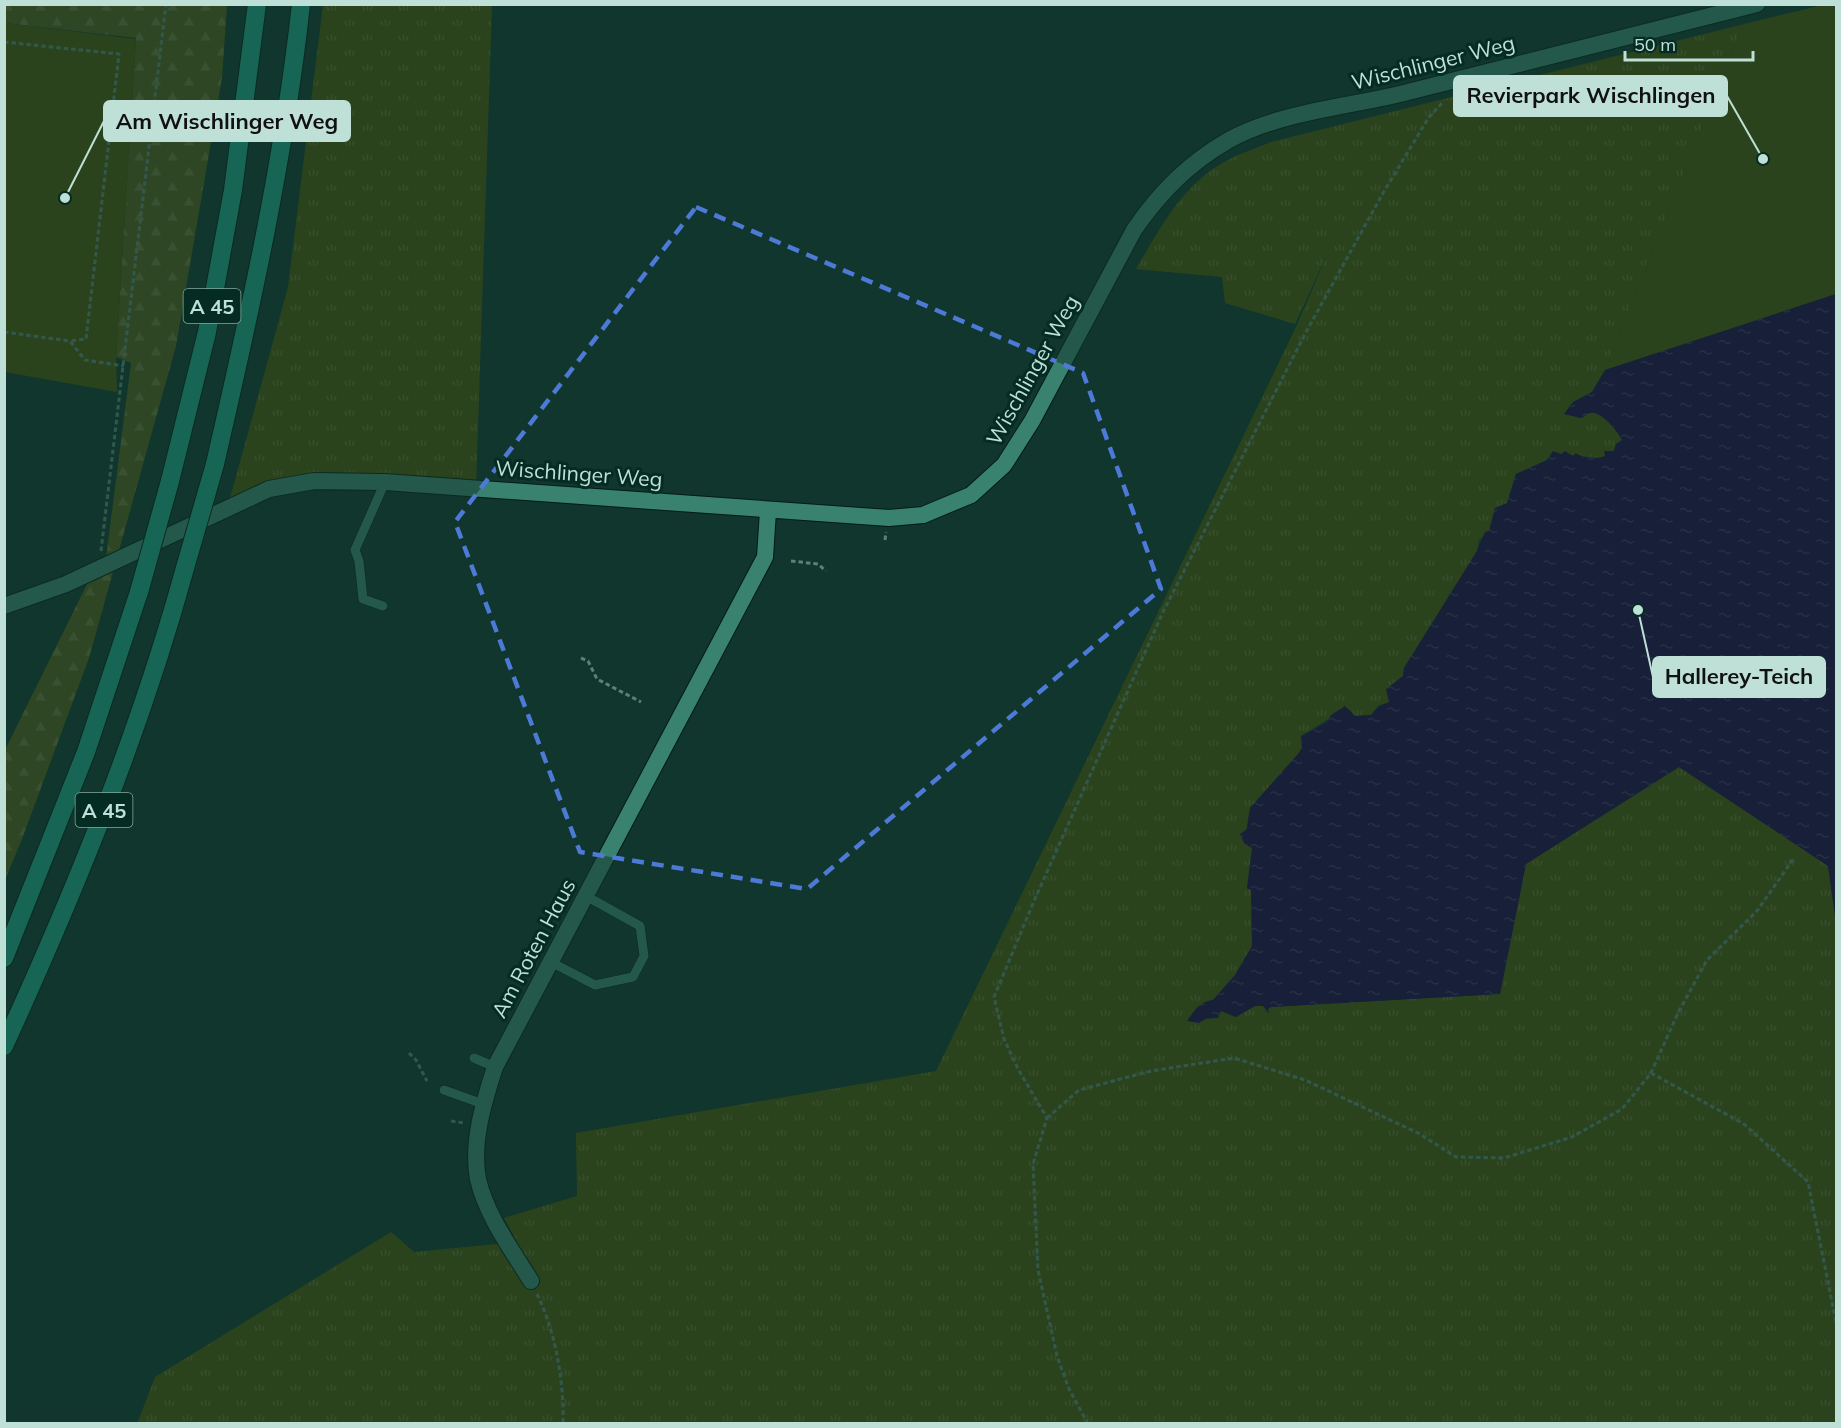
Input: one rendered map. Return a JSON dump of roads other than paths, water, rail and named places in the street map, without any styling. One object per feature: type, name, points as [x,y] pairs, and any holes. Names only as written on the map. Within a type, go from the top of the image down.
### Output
[{"type":"highway","name":"A 45","points":[[4,958],[86,752],[139,592],[170,481],[209,322],[233,190],[257,4]]},
{"type":"highway","name":"A 45","points":[[4,1046],[51,944],[95,836],[170,624],[215,464],[243,342],[273,196],[294,71],[301,4]]},
{"type":"street","name":"Wischlinger Weg","points":[[4,606],[99,569],[269,489],[314,481],[385,482],[889,518],[923,515],[971,495],[1004,465],[1032,421],[1134,230],[1152,203],[1180,173],[1230,139],[1260,126],[1398,94],[1757,4]]},
{"type":"street","name":"Am Roten Haus","points":[[531,1281],[487,1204],[478,1179],[477,1155],[483,1104],[495,1067],[765,557],[768,511]]},
{"type":"lane","points":[[383,606],[363,599],[355,550],[385,482]]},
{"type":"lane","points":[[551,962],[595,985],[633,977],[644,956],[640,926],[586,896]]},
{"type":"lane","points":[[474,1058],[495,1067]]},
{"type":"lane","points":[[444,1090],[483,1104]]},
{"type":"water","points":[[1836,294],[1836,923],[1828,866],[1679,767],[1526,864],[1500,994],[1271,1007],[1268,1009],[1269,1013],[1263,1006],[1255,1006],[1236,1017],[1221,1011],[1217,1015],[1219,1018],[1207,1018],[1199,1023],[1187,1021],[1201,1004],[1213,1000],[1235,975],[1252,946],[1251,890],[1247,888],[1252,848],[1244,843],[1240,834],[1247,829],[1250,808],[1302,748],[1301,736],[1327,722],[1331,715],[1345,706],[1355,716],[1371,715],[1379,706],[1389,702],[1386,689],[1403,676],[1404,668],[1477,551],[1485,532],[1489,531],[1495,508],[1507,503],[1516,474],[1547,460],[1553,451],[1561,454],[1565,451],[1573,456],[1576,453],[1598,458],[1605,456],[1604,451],[1614,451],[1616,444],[1622,440],[1613,427],[1599,415],[1590,413],[1581,418],[1564,414],[1573,402],[1592,392],[1605,370]]},
{"type":"place","name":"Revierpark Wischlingen","points":[[1763,159]]},
{"type":"place","name":"Am Wischlinger Weg","points":[[65,198]]},
{"type":"place","name":"Hallerey-Teich","points":[[1638,610]]}]
